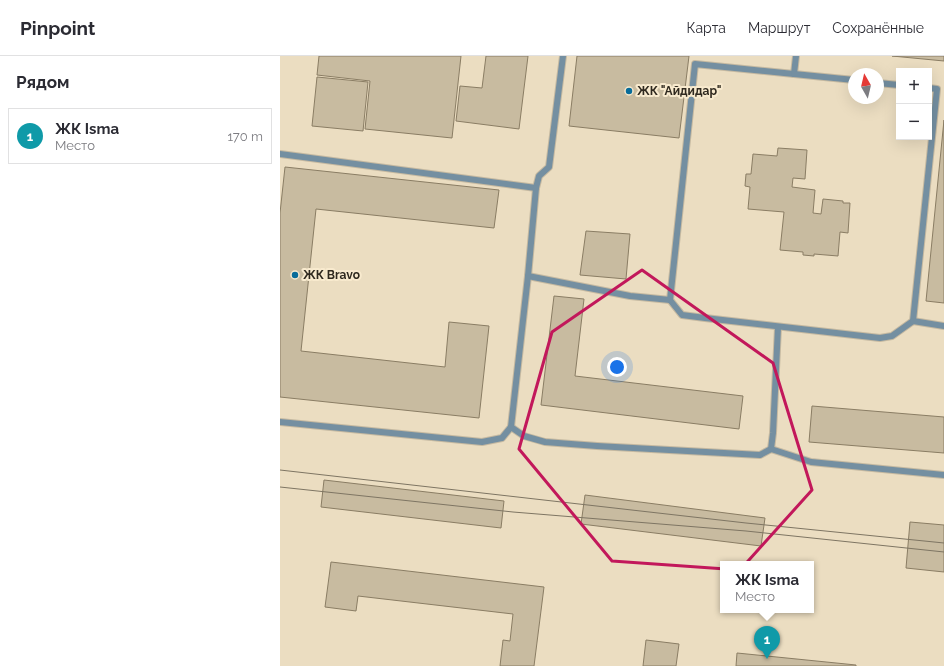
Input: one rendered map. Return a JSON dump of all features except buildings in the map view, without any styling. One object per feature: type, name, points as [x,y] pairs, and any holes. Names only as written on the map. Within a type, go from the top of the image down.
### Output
[{"type":"lane","points":[[280,422],[482,442],[502,438],[511,427],[536,188],[539,176],[549,167],[563,56]]},
{"type":"lane","points":[[794,74],[796,56]]},
{"type":"lane","points":[[848,79],[695,64],[670,300],[682,315],[880,338],[892,336],[913,321],[944,326]]},
{"type":"lane","points":[[884,84],[896,85]]},
{"type":"lane","points":[[913,321],[937,89],[932,88]]},
{"type":"lane","points":[[280,154],[536,188]]},
{"type":"lane","points":[[528,276],[630,296],[670,300]]},
{"type":"lane","points":[[771,449],[778,327]]},
{"type":"lane","points":[[511,427],[524,436],[545,442],[589,446],[760,455],[771,449],[811,462],[944,475]]},
{"type":"highlighted area","points":[[642,270],[773,363],[812,490],[740,570],[612,561],[519,449],[552,332]]},
{"type":"tram line","points":[[280,470],[746,523],[944,543]]},
{"type":"tram line","points":[[280,487],[513,512],[746,531],[944,552]]},
{"type":"place","name":"ЖК \"Айдидар\"","points":[[629,91]]},
{"type":"place","name":"ЖК Bravo","points":[[295,275]]},
{"type":"place","name":"ЖК Isma","points":[[767,659]]}]
